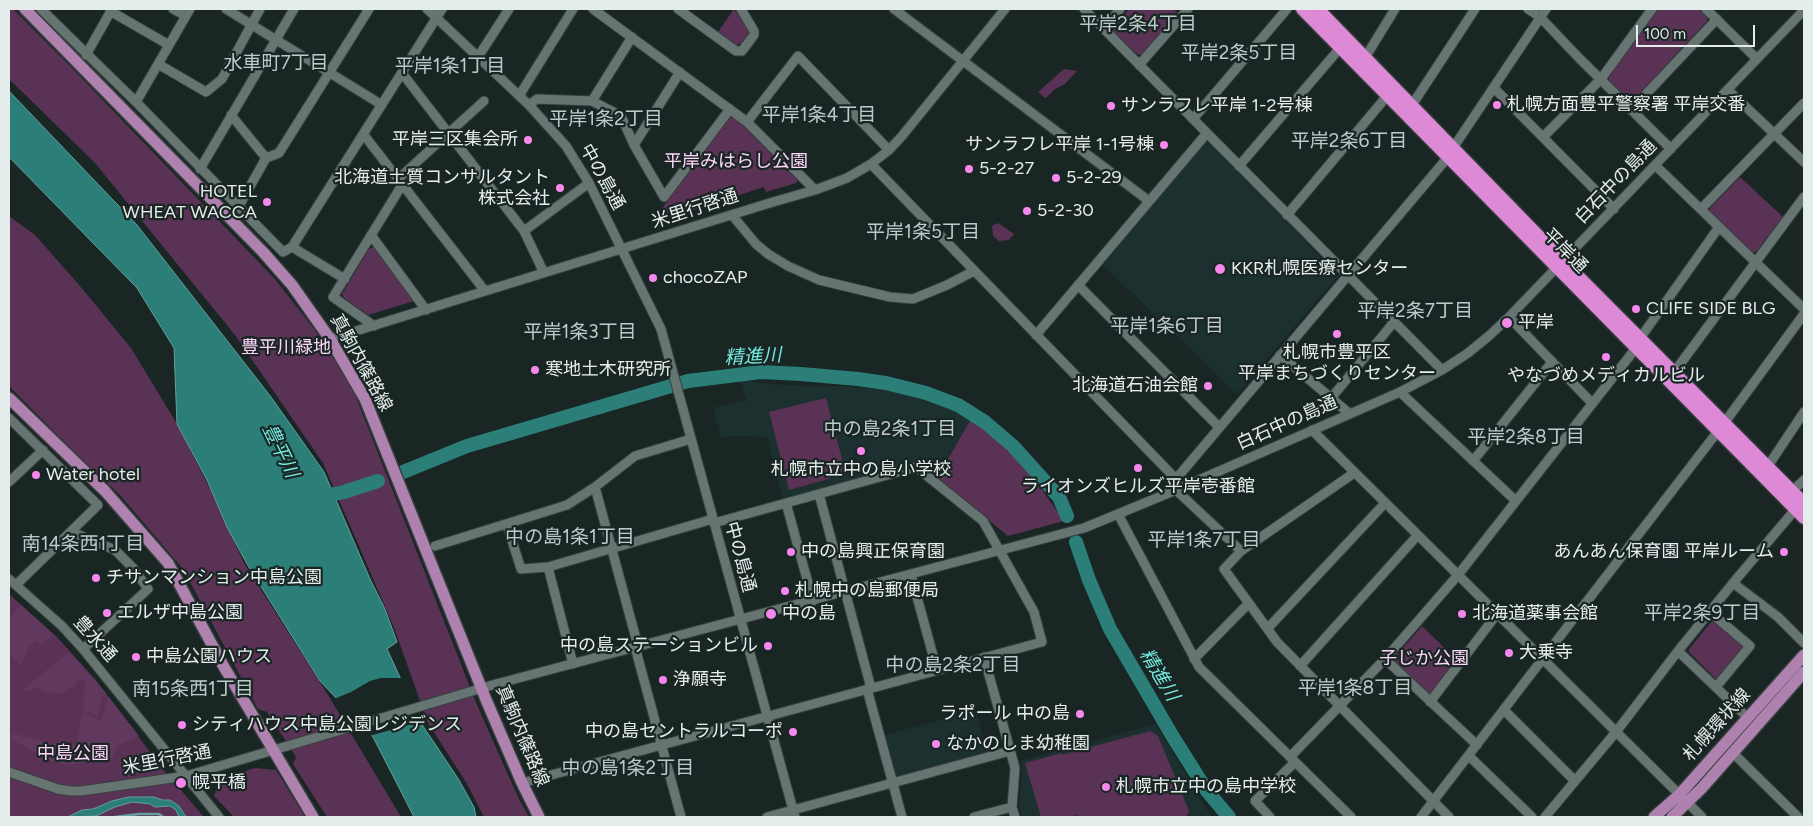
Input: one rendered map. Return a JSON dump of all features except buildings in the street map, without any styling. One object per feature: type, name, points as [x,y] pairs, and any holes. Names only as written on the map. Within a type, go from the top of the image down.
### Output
[{"type":"highway","name":"平岸通","points":[[1302,9],[1340,48],[1361,62],[1802,508]]},
{"type":"highway","name":"平岸通","points":[[1318,9],[1388,96],[1408,109]]},
{"type":"highway","name":"平岸通","points":[[1639,343],[1675,372],[1722,427],[1768,466],[1789,495]]},
{"type":"main road","name":"真駒内篠路線","points":[[25,9],[264,252],[298,293],[330,339],[365,399],[477,690],[539,817]]},
{"type":"main road","points":[[9,398],[105,491],[168,563],[224,668],[313,817]]},
{"type":"main road","name":"札幌環状線","points":[[1672,817],[1683,799],[1748,718],[1804,655]]},
{"type":"main road","name":"札幌環状線","points":[[1654,817],[1683,799],[1733,753],[1804,672]]},
{"type":"street","points":[[41,9],[136,102],[283,252],[292,247],[439,13]]},
{"type":"street","points":[[136,102],[188,12],[173,9]]},
{"type":"street","points":[[226,9],[382,105]]},
{"type":"street","points":[[158,64],[206,92],[222,79],[260,9]]},
{"type":"street","points":[[200,169],[294,9]]},
{"type":"street","points":[[239,206],[266,158],[279,153],[368,9]]},
{"type":"street","name":"中の島通","points":[[427,9],[439,13],[478,57],[529,105],[566,146],[589,183],[661,330],[793,814]]},
{"type":"street","points":[[478,57],[508,9]]},
{"type":"street","points":[[519,96],[573,9]]},
{"type":"street","points":[[593,9],[747,122],[815,190]]},
{"type":"street","points":[[678,9],[736,51],[742,51],[754,35],[754,31],[741,9]]},
{"type":"street","points":[[896,9],[1149,201]]},
{"type":"street","name":"米里行啓通","points":[[330,339],[815,190],[846,178],[871,164],[889,150],[1005,9]]},
{"type":"street","points":[[1084,9],[1442,370]]},
{"type":"street","points":[[1104,29],[1120,9]]},
{"type":"street","points":[[1139,65],[1188,9]]},
{"type":"street","points":[[1192,119],[1287,9]]},
{"type":"street","points":[[1361,62],[1395,9]]},
{"type":"street","points":[[1408,109],[1475,9]]},
{"type":"street","points":[[1528,9],[1540,17],[1671,149]]},
{"type":"street","points":[[1241,551],[1176,490],[1176,479],[1450,152],[1546,9]]},
{"type":"street","points":[[1542,137],[1601,79],[1652,9]]},
{"type":"street","points":[[1708,9],[1757,58]]},
{"type":"street","name":"白石中の島通","points":[[477,690],[1084,528],[1400,392],[1442,370],[1474,349],[1508,318],[1804,9]]},
{"type":"street","points":[[86,54],[111,10],[169,45]]},
{"type":"street","points":[[1631,110],[1717,19]]},
{"type":"street","points":[[592,101],[632,37]]},
{"type":"street","points":[[1239,166],[1340,48]]},
{"type":"street","points":[[747,122],[798,56],[889,150]]},
{"type":"street","points":[[634,145],[680,72]]},
{"type":"street","points":[[402,73],[524,231],[544,273]]},
{"type":"street","points":[[1494,88],[1614,209]]},
{"type":"street","points":[[1728,90],[1804,162]]},
{"type":"street","points":[[1287,215],[1388,96]]},
{"type":"street","points":[[529,105],[537,99],[592,101],[621,116],[634,145],[664,197],[730,109]]},
{"type":"street","points":[[374,326],[334,297],[400,182],[449,133],[484,102]]},
{"type":"street","points":[[1701,209],[1804,103]]},
{"type":"street","points":[[232,115],[266,158]]},
{"type":"street","points":[[1036,335],[1207,134]]},
{"type":"street","points":[[364,135],[485,292]]},
{"type":"street","points":[[871,164],[1176,479]]},
{"type":"street","points":[[1655,165],[1804,309]]},
{"type":"street","points":[[524,231],[589,183]]},
{"type":"street","points":[[1675,372],[1804,197]]},
{"type":"street","points":[[732,214],[756,244],[788,266],[819,280],[890,297],[913,299],[974,271]]},
{"type":"street","points":[[1270,817],[1255,801],[1385,660],[1458,575],[1639,343],[1719,227]]},
{"type":"street","points":[[370,235],[426,310]]},
{"type":"street","points":[[292,247],[344,279]]},
{"type":"street","points":[[1078,284],[1219,427]]},
{"type":"street","points":[[1421,817],[1722,427],[1804,314]]},
{"type":"street","points":[[1508,318],[1592,403]]},
{"type":"street","points":[[1332,397],[1394,322]]},
{"type":"street","points":[[1280,355],[1350,414]]},
{"type":"street","points":[[1474,461],[1552,362]]},
{"type":"street","points":[[1400,392],[1516,501]]},
{"type":"street","points":[[1768,466],[1804,412]]},
{"type":"street","points":[[9,418],[98,505],[72,532],[12,582]]},
{"type":"street","points":[[1312,430],[1702,817]]},
{"type":"street","points":[[435,546],[567,505],[595,487],[635,456],[691,439]]},
{"type":"street","points":[[9,482],[43,450]]},
{"type":"street","points":[[507,524],[521,569],[548,567],[916,467],[983,522],[1034,612],[1042,642],[529,781]]},
{"type":"street","points":[[1354,473],[1241,551],[1224,569],[1248,604],[1300,666],[1449,817]]},
{"type":"street","points":[[1789,495],[1804,480]]},
{"type":"street","points":[[595,487],[681,817]]},
{"type":"street","points":[[819,494],[902,817]]},
{"type":"street","points":[[786,503],[813,601]]},
{"type":"street","points":[[1268,628],[1385,504]]},
{"type":"street","points":[[1544,817],[1616,732],[1733,583],[1802,508]]},
{"type":"street","points":[[1118,514],[1194,659],[1200,667],[1351,817]]},
{"type":"street","points":[[72,532],[115,550],[134,568],[148,589],[83,649]]},
{"type":"street","points":[[1300,666],[1417,536]]},
{"type":"street","points":[[548,567],[573,664]]},
{"type":"street","points":[[911,575],[937,670]]},
{"type":"street","name":"豊水通","points":[[12,582],[62,626],[83,649],[219,817]]},
{"type":"street","points":[[1733,583],[1778,617],[1804,643]]},
{"type":"street","points":[[1194,659],[1248,604]]},
{"type":"street","points":[[1710,612],[1750,646],[1716,687]]},
{"type":"street","points":[[1430,702],[1497,614]]},
{"type":"street","points":[[1678,651],[1748,718]]},
{"type":"street","points":[[984,657],[1015,768],[1012,807],[1015,817]]},
{"type":"street","points":[[1385,660],[1477,746]]},
{"type":"street","name":"米里行啓通","points":[[9,772],[58,789],[71,791],[186,776],[477,690]]},
{"type":"street","points":[[1504,710],[1575,781]]},
{"type":"street","points":[[767,817],[793,814],[892,783],[1010,751]]},
{"type":"street","points":[[1733,753],[1798,817]]},
{"type":"street","points":[[1468,756],[1532,817]]},
{"type":"street","points":[[974,817],[1012,807]]},
{"type":"shaded area","name":"KKR札幌医療センター","points":[[1209,142],[1337,274],[1337,277],[1237,394],[1103,265],[1205,143]]},
{"type":"shaded area","name":"札幌市立中の島小学校","points":[[740,379],[799,386],[844,386],[896,390],[939,401],[971,419],[937,478],[918,463],[783,499],[767,437],[732,436],[721,438],[713,408],[746,400]]},
{"type":"shaded area","name":"なかのしま幼稚園","points":[[976,710],[987,753],[898,777],[896,775],[885,735]]},
{"type":"shaded area","name":"札幌市立中の島中学校","points":[[1156,724],[1213,817],[1023,817],[1019,806],[1022,767],[1020,761]]},
{"type":"green space","name":"豊平川緑地","points":[[9,9],[13,9],[69,65],[275,279],[314,329],[352,387],[477,705],[518,797],[529,817],[484,817],[466,782],[428,723],[393,625],[323,463],[235,335],[95,163],[9,79]]},
{"type":"green space","points":[[734,9],[749,33],[742,43],[736,45],[718,32]]},
{"type":"green space","points":[[1129,9],[1173,9],[1179,14],[1143,55],[1137,54],[1114,33],[1113,28]]},
{"type":"green space","points":[[1657,9],[1699,9],[1707,17],[1707,21],[1633,101],[1628,100],[1609,80],[1609,77]]},
{"type":"green space","points":[[1064,69],[1077,71],[1065,84],[1055,89],[1047,97],[1045,98],[1038,92]]},
{"type":"green space","name":"平岸みはらし公園","points":[[732,115],[798,180],[796,183],[766,192],[764,187],[666,219],[663,207]]},
{"type":"green space","points":[[1740,177],[1783,217],[1756,252],[1752,252],[1710,212],[1710,208]]},
{"type":"green space","points":[[9,216],[35,235],[131,348],[177,424],[210,489],[244,563],[328,695],[401,817],[327,817],[293,764],[296,757],[267,712],[258,709],[183,569],[120,495],[75,453],[9,386]]},
{"type":"green space","points":[[998,223],[1014,234],[1009,240],[999,241],[993,236],[992,226]]},
{"type":"green space","points":[[373,247],[414,301],[368,315],[344,298],[342,294],[369,249]]},
{"type":"green space","points":[[826,398],[846,474],[789,490],[769,412]]},
{"type":"green space","points":[[971,419],[1005,442],[1026,467],[1064,521],[1008,536],[937,478]]},
{"type":"green space","name":"中島公園","points":[[9,594],[57,637],[95,679],[162,768],[204,817],[9,817]]},
{"type":"green space","points":[[21,605],[53,634],[42,645],[37,640],[30,646],[21,665],[9,654],[9,619]]},
{"type":"green space","points":[[1712,621],[1742,645],[1743,648],[1716,679],[1689,652],[1689,649]]},
{"type":"green space","name":"子じか公園","points":[[1422,626],[1457,660],[1431,693],[1428,693],[1394,662],[1394,658]]},
{"type":"green space","points":[[69,652],[106,693],[102,698],[98,717],[83,710],[85,680],[78,679],[76,685],[60,694],[46,692],[36,687],[28,692],[22,690]]},
{"type":"green space","points":[[108,696],[139,736],[119,745],[111,759],[67,765],[53,762],[9,738],[9,732],[46,742],[76,746],[82,712],[101,720]]},
{"type":"green space","name":"札幌市立中の島中学校","points":[[1150,731],[1158,736],[1189,811],[1186,817],[1079,817],[1078,815],[1070,817],[1041,817],[1025,763]]},
{"type":"green space","points":[[255,768],[276,770],[305,817],[234,817],[214,796],[219,780]]},
{"type":"water","name":"豊平川","points":[[9,91],[137,225],[271,397],[324,472],[370,579],[385,609],[397,642],[387,649],[421,723],[459,780],[474,807],[476,817],[414,817],[373,737],[320,681],[247,564],[227,527],[207,480],[177,424],[174,348],[137,288],[9,157]]},
{"type":"water","points":[[129,797],[154,797],[170,800],[179,806],[186,817],[179,817],[176,810],[170,806],[155,807],[150,804],[132,802],[115,807],[96,816],[68,817],[82,810],[93,809],[112,801]]},
{"type":"pier","points":[[381,678],[403,678],[423,721],[369,736],[334,699],[370,681]]},
{"type":"waterway","name":"精進川","points":[[403,472],[467,446],[688,381],[761,372],[801,374],[886,383],[926,393],[958,405],[985,422],[1013,446],[1059,497],[1067,516]]},
{"type":"waterway","name":"精進川","points":[[315,498],[344,492],[378,481]]},
{"type":"waterway","name":"精進川","points":[[1076,542],[1089,580],[1110,629],[1207,791],[1229,817]]},
{"type":"waterway","points":[[115,817],[139,814],[159,814],[163,817]]},
{"type":"place","name":"札幌方面豊平警察署 平岸交番","points":[[1497,105]]},
{"type":"place","name":"サンラフレ平岸 1-2号棟","points":[[1111,106]]},
{"type":"place","name":"平岸三区集会所","points":[[528,140]]},
{"type":"place","name":"サンラフレ平岸 1-1号棟","points":[[1164,145]]},
{"type":"place","name":"5-2-27","points":[[969,169]]},
{"type":"place","name":"5-2-29","points":[[1056,178]]},
{"type":"place","name":"北海道土質コンサルタント 株式会社","points":[[560,188]]},
{"type":"place","name":"HOTEL WHEAT WACCA","points":[[267,202]]},
{"type":"place","name":"5-2-30","points":[[1027,211]]},
{"type":"place","name":"KKR札幌医療センター","points":[[1220,269]]},
{"type":"place","name":"chocoZAP","points":[[653,278]]},
{"type":"place","name":"CLIFE SIDE BLG","points":[[1636,309]]},
{"type":"place","name":"平岸","points":[[1507,323]]},
{"type":"place","name":"札幌市豊平区 平岸まちづくりセンター","points":[[1337,334]]},
{"type":"place","name":"やなづめメディカルビル","points":[[1606,357]]},
{"type":"place","name":"寒地土木研究所","points":[[535,370]]},
{"type":"place","name":"北海道石油会館","points":[[1208,386]]},
{"type":"place","name":"札幌市立中の島小学校","points":[[861,451]]},
{"type":"place","name":"ライオンズヒルズ平岸壱番館","points":[[1138,468]]},
{"type":"place","name":"Water hotel","points":[[36,475]]},
{"type":"place","name":"中の島興正保育園","points":[[791,552]]},
{"type":"place","name":"あんあん保育園 平岸ルーム","points":[[1784,552]]},
{"type":"place","name":"チサンマンション中島公園","points":[[96,578]]},
{"type":"place","name":"札幌中の島郵便局","points":[[785,591]]},
{"type":"place","name":"エルザ中島公園","points":[[107,613]]},
{"type":"place","name":"中の島","points":[[771,614]]},
{"type":"place","name":"北海道薬事会館","points":[[1462,614]]},
{"type":"place","name":"中の島ステーションビル","points":[[768,646]]},
{"type":"place","name":"大乗寺","points":[[1509,653]]},
{"type":"place","name":"中島公園ハウス","points":[[136,657]]},
{"type":"place","name":"浄願寺","points":[[663,680]]},
{"type":"place","name":"ラポール 中の島","points":[[1080,714]]},
{"type":"place","name":"シティハウス中島公園レジデンス","points":[[182,725]]},
{"type":"place","name":"中の島セントラルコーポ","points":[[793,732]]},
{"type":"place","name":"なかのしま幼稚園","points":[[936,744]]},
{"type":"place","name":"幌平橋","points":[[181,783]]},
{"type":"place","name":"札幌市立中の島中学校","points":[[1106,787]]},
{"type":"district","name":"平岸2条4丁目","points":[[1138,24]]},
{"type":"district","name":"平岸2条5丁目","points":[[1239,53]]},
{"type":"district","name":"水車町7丁目","points":[[276,63]]},
{"type":"district","name":"平岸1条1丁目","points":[[450,66]]},
{"type":"district","name":"平岸1条4丁目","points":[[819,115]]},
{"type":"district","name":"平岸1条2丁目","points":[[606,119]]},
{"type":"district","name":"平岸2条6丁目","points":[[1349,141]]},
{"type":"district","name":"平岸1条5丁目","points":[[923,232]]},
{"type":"district","name":"平岸2条7丁目","points":[[1415,311]]},
{"type":"district","name":"平岸1条6丁目","points":[[1167,326]]},
{"type":"district","name":"平岸1条3丁目","points":[[580,332]]},
{"type":"district","name":"中の島2条1丁目","points":[[890,429]]},
{"type":"district","name":"平岸2条8丁目","points":[[1526,437]]},
{"type":"district","name":"中の島1条1丁目","points":[[570,537]]},
{"type":"district","name":"平岸1条7丁目","points":[[1204,540]]},
{"type":"district","name":"南14条西1丁目","points":[[83,544]]},
{"type":"district","name":"平岸2条9丁目","points":[[1702,613]]},
{"type":"district","name":"中の島2条2丁目","points":[[953,665]]},
{"type":"district","name":"平岸1条8丁目","points":[[1355,688]]},
{"type":"district","name":"南15条西1丁目","points":[[193,689]]},
{"type":"district","name":"中の島1条2丁目","points":[[628,768]]}]
